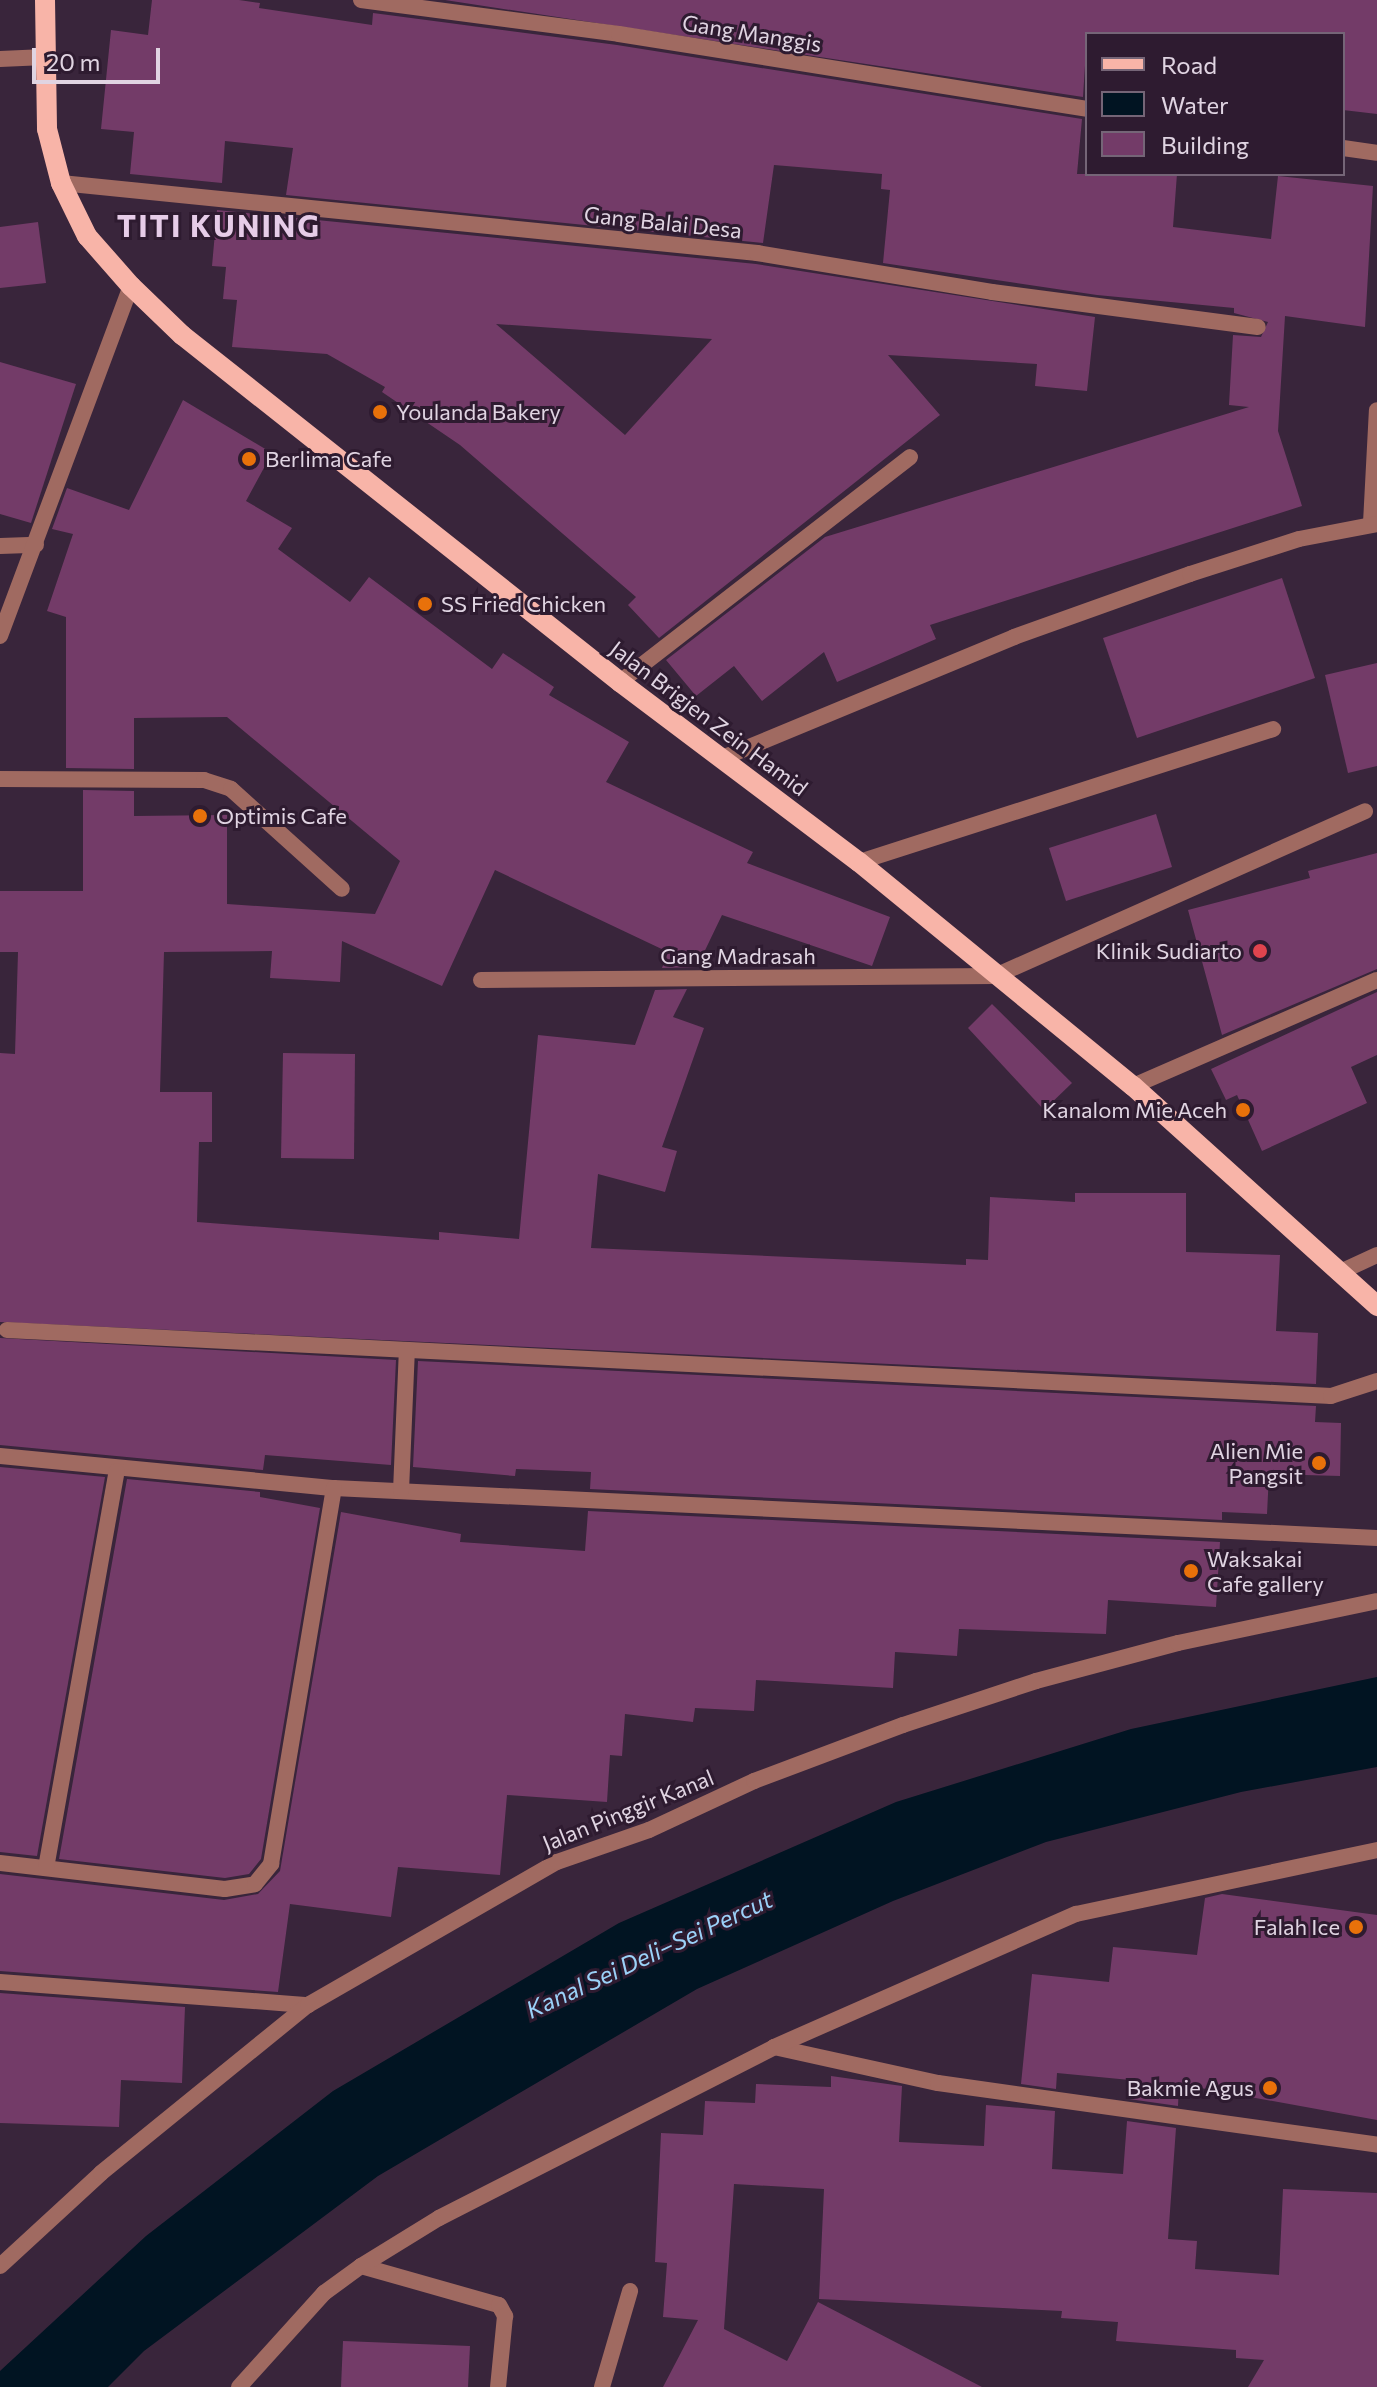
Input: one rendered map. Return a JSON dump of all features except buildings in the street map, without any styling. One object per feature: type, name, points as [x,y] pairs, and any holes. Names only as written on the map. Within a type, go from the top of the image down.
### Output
[{"type":"main road","name":"Jalan Brigjen Zein Hamid","points":[[45,0],[47,129],[61,183],[87,236],[131,286],[182,335],[620,682],[725,757],[859,862],[1133,1086],[1377,1306]]},
{"type":"street","name":"Gang Manggis","points":[[361,0],[619,34],[1085,109]]},
{"type":"street","points":[[0,59],[45,57]]},
{"type":"street","points":[[1345,148],[1377,153]]},
{"type":"street","name":"Gang Balai Desa","points":[[61,183],[757,253],[992,292],[1258,327]]},
{"type":"street","points":[[0,636],[131,286]]},
{"type":"street","points":[[725,757],[1014,637],[1299,539],[1374,523],[1377,410]]},
{"type":"street","points":[[620,682],[910,457]]},
{"type":"street","points":[[0,546],[36,545]]},
{"type":"street","points":[[859,862],[1273,729]]},
{"type":"street","points":[[0,779],[204,780],[231,789],[342,889]]},
{"type":"street","points":[[995,976],[1365,811]]},
{"type":"street","name":"Gang Madrasah","points":[[481,980],[995,976]]},
{"type":"street","points":[[1133,1086],[1377,980]]},
{"type":"street","points":[[1338,1273],[1377,1255]]},
{"type":"street","points":[[7,1330],[1331,1396],[1377,1381]]},
{"type":"street","points":[[401,1491],[407,1350]]},
{"type":"street","points":[[0,1456],[117,1471],[334,1488],[1377,1538]]},
{"type":"street","points":[[46,1868],[117,1471]]},
{"type":"street","points":[[0,1863],[225,1889],[255,1884],[271,1864],[334,1488]]},
{"type":"street","name":"Jalan Pinggir Kanal","points":[[3,2259],[101,2173],[308,2005],[557,1862],[649,1830],[754,1781],[888,1731],[1113,1659],[1377,1601]]},
{"type":"street","points":[[239,2387],[324,2293],[361,2266],[453,2211],[774,2047],[1076,1914],[1377,1850]]},
{"type":"street","points":[[0,1982],[308,2005]]},
{"type":"street","points":[[774,2047],[938,2083],[1377,2145]]},
{"type":"street","points":[[361,2266],[499,2305],[505,2316],[498,2387]]},
{"type":"street","points":[[602,2387],[630,2291]]},
{"type":"water","name":"Kanal Sei Deli–Sei Percut","points":[[1377,1677],[1377,1767],[1241,1792],[1046,1842],[893,1901],[697,1989],[378,2176],[144,2351],[108,2387],[0,2387],[0,2371],[146,2236],[333,2091],[619,1923],[896,1802],[1131,1729]]},
{"type":"place","name":"Youlanda Bakery","points":[[380,412]]},
{"type":"place","name":"Berlima Cafe","points":[[249,459]]},
{"type":"place","name":"SS Fried Chicken","points":[[425,604]]},
{"type":"place","name":"Optimis Cafe","points":[[200,816]]},
{"type":"place","name":"Klinik Sudiarto","points":[[1260,951]]},
{"type":"place","name":"Kanalom Mie Aceh","points":[[1243,1110]]},
{"type":"place","name":"Alien Mie Pangsit","points":[[1319,1463]]},
{"type":"place","name":"Waksakai Cafe gallery","points":[[1191,1571]]},
{"type":"place","name":"Falah Ice","points":[[1356,1927]]},
{"type":"place","name":"Bakmie Agus","points":[[1270,2088]]},
{"type":"district","name":"TITI KUNING","points":[[219,225]]}]
